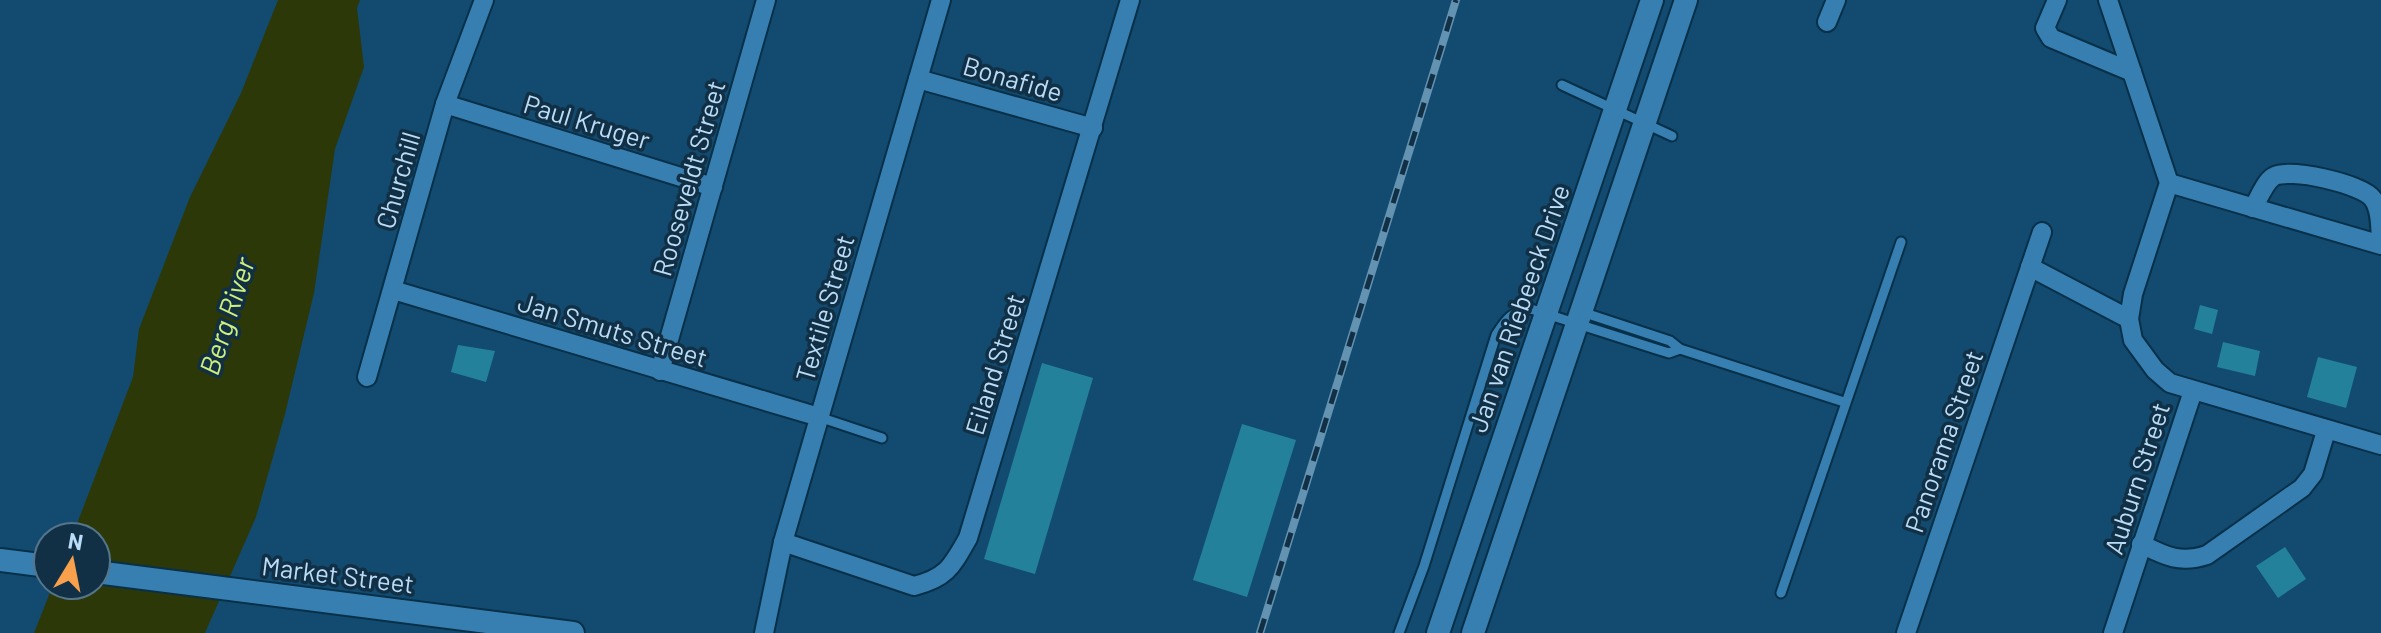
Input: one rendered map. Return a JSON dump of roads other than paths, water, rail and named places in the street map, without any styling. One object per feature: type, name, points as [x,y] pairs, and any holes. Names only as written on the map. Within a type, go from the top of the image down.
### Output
[{"type":"main road","name":"Jan van Riebeeck Drive","points":[[1438,633],[1652,0]]},
{"type":"main road","points":[[1473,633],[1686,0]]},
{"type":"main road","points":[[0,560],[32,564]]},
{"type":"main road","name":"Market Street","points":[[112,574],[573,633]]},
{"type":"street","name":"Churchill","points":[[367,377],[445,104],[484,0]]},
{"type":"street","name":"Rooseveldt Street","points":[[660,371],[765,0]]},
{"type":"street","name":"Textile Street","points":[[764,633],[783,542],[941,0]]},
{"type":"street","name":"Eiland Street","points":[[783,542],[914,586],[937,581],[953,565],[968,538],[1130,0]]},
{"type":"street","points":[[1827,22],[1836,0]]},
{"type":"street","points":[[2057,0],[2045,28],[2051,38],[2132,72]]},
{"type":"street","points":[[2030,267],[2129,319],[2133,294],[2169,183],[2108,0]]},
{"type":"street","name":"Bonafide","points":[[918,79],[1093,128]]},
{"type":"street","name":"Paul Kruger","points":[[445,104],[713,187]]},
{"type":"street","points":[[2169,183],[2253,208],[2381,243],[2379,213],[2373,198],[2361,189],[2289,171],[2271,178],[2253,208]]},
{"type":"street","name":"Panorama Street","points":[[1906,633],[2042,232]]},
{"type":"street","name":"Jan Smuts Street","points":[[393,290],[819,417]]},
{"type":"street","name":"Auburn Street","points":[[2113,633],[2193,391],[2170,383],[2155,370],[2133,340],[2129,319]]},
{"type":"street","points":[[2193,391],[2381,445]]},
{"type":"street","points":[[2141,544],[2172,560],[2192,560],[2207,555],[2302,488],[2313,474],[2326,431]]},
{"type":"lane","points":[[1562,85],[1672,136]]},
{"type":"lane","points":[[1781,593],[1901,242]]},
{"type":"lane","points":[[1399,633],[1424,566],[1496,335],[1515,311],[1531,309],[1546,315],[1580,318],[1670,341],[1680,349],[1844,402]]},
{"type":"lane","points":[[819,417],[882,438]]},
{"type":"water","name":"Berg River","points":[[278,0],[360,0],[357,8],[364,67],[335,149],[314,293],[256,517],[205,633],[34,633],[47,601],[112,601],[112,521],[78,521],[133,377],[139,329],[190,197],[241,93]]},
{"type":"railway","points":[[1260,633],[1456,0]]}]
